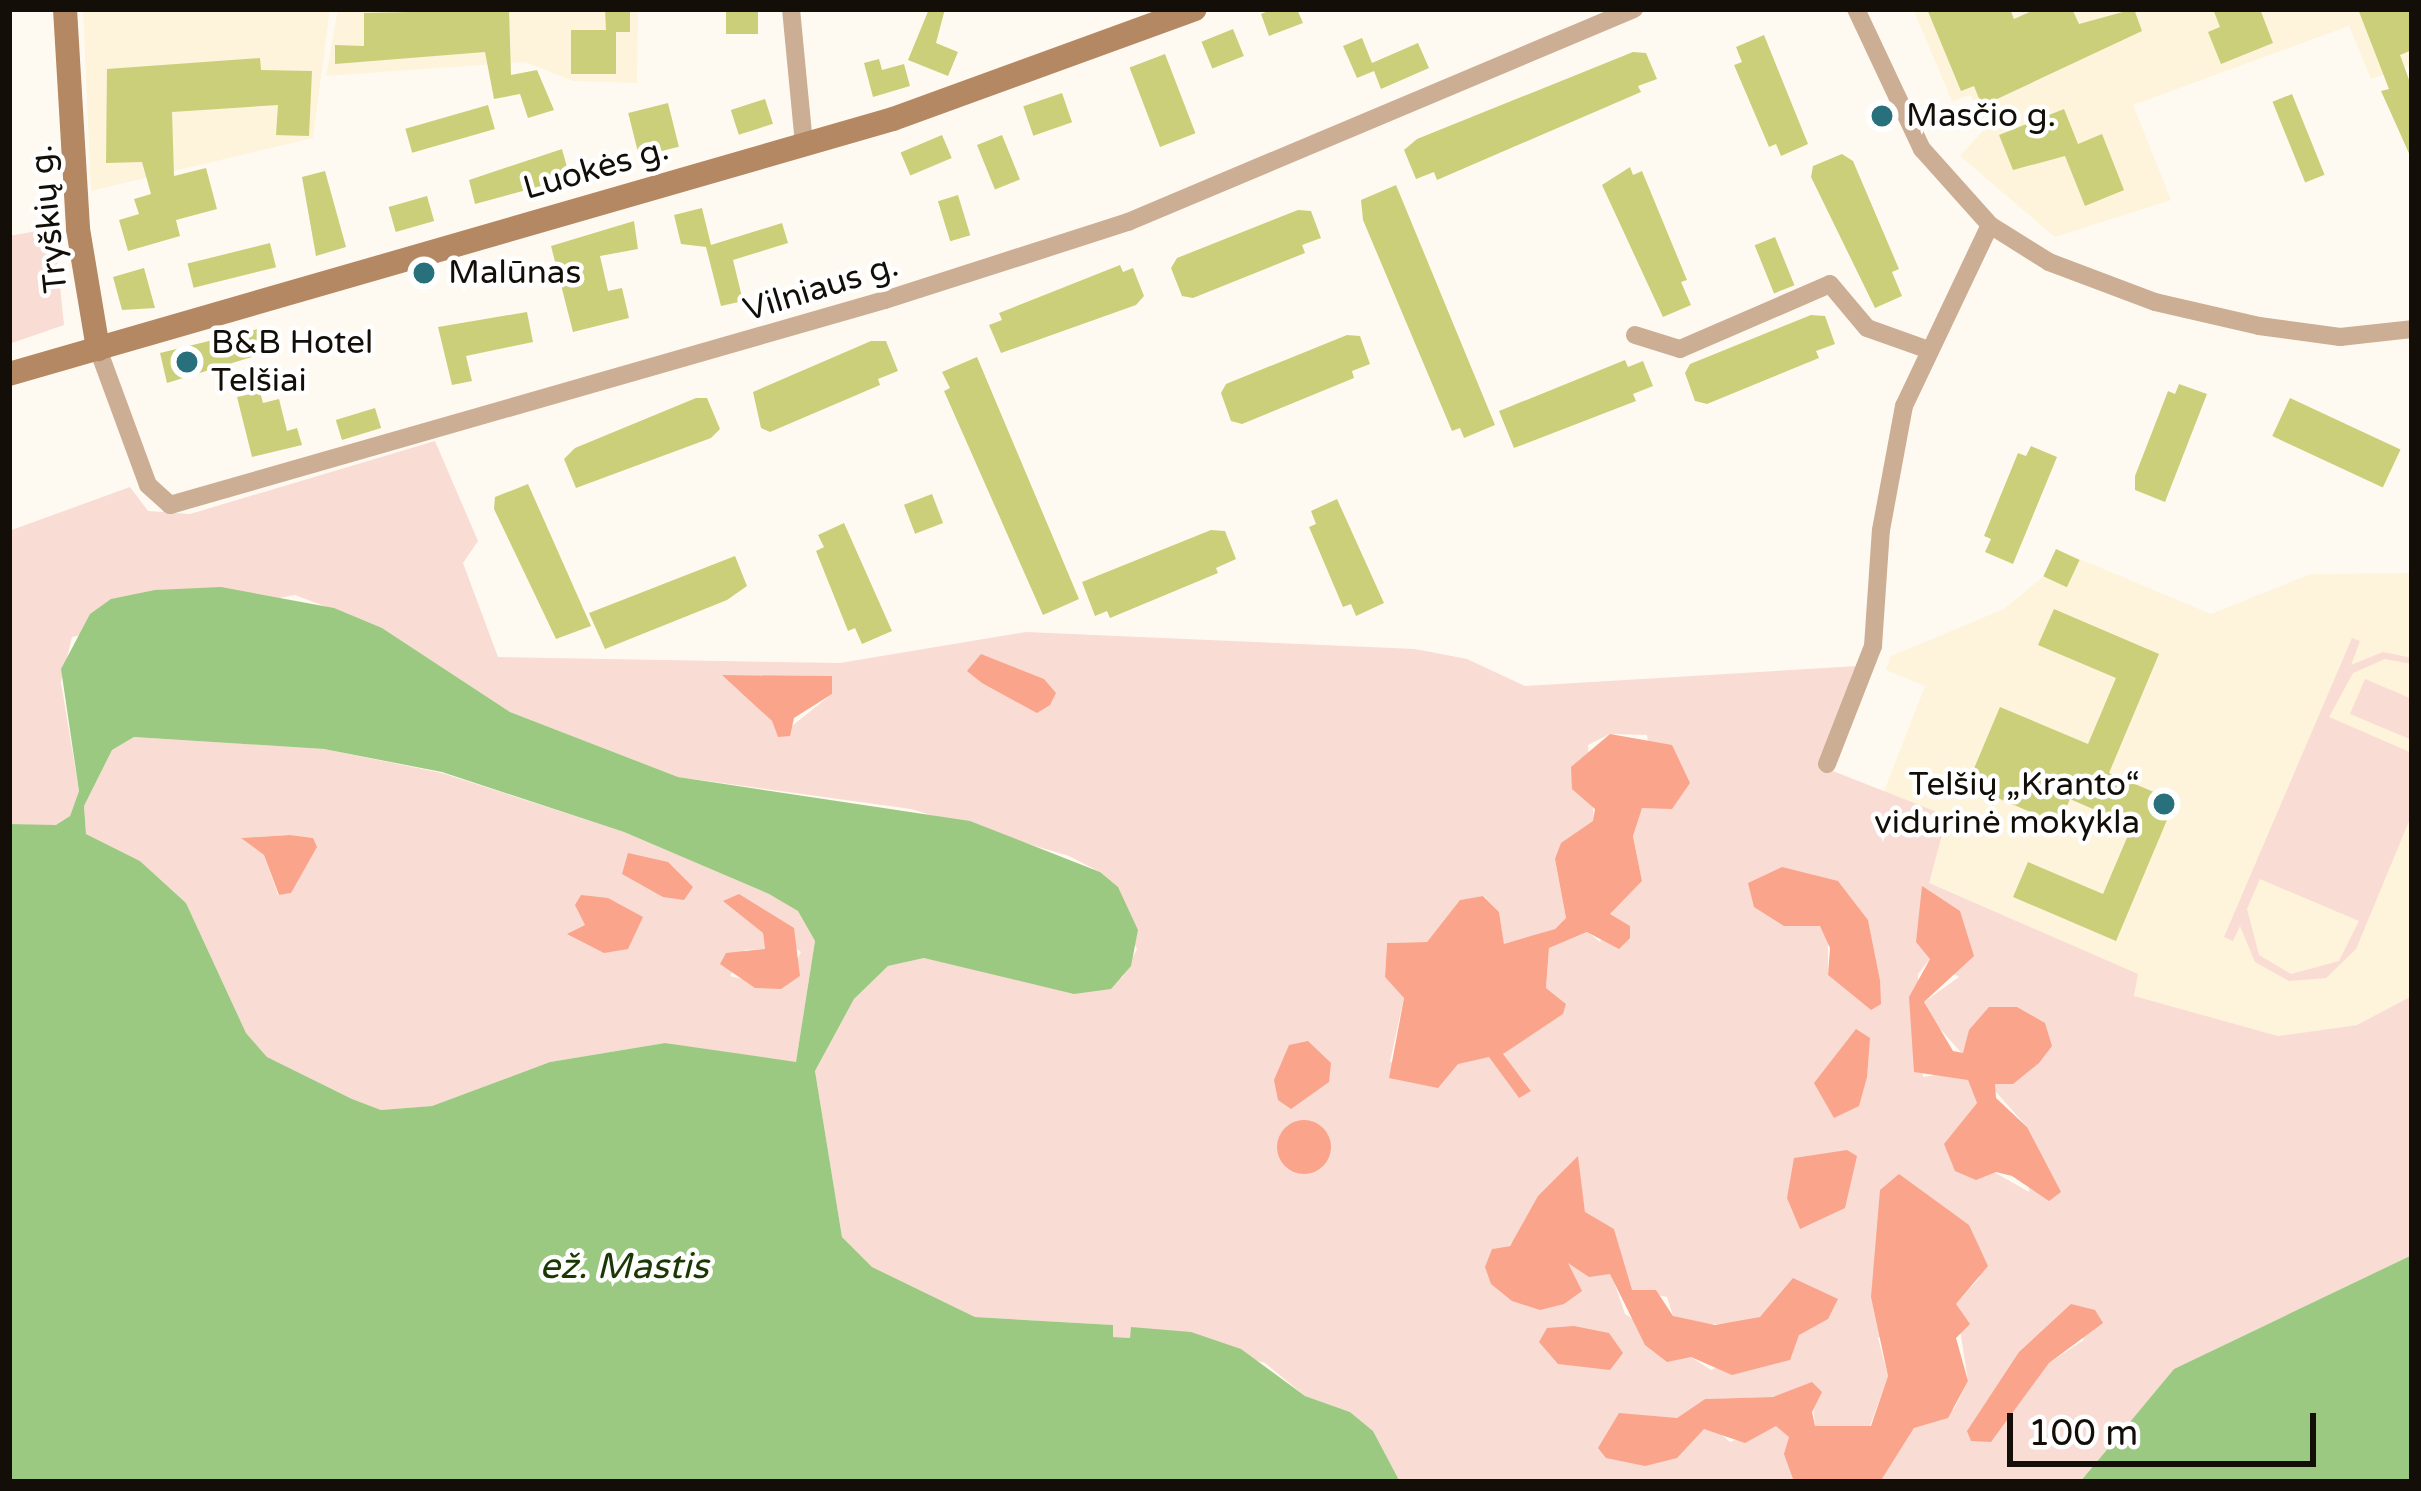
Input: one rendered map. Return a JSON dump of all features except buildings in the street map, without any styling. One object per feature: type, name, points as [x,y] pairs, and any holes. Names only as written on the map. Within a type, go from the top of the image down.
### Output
[{"type":"main road","name":"Tryškių g.","points":[[65,9],[78,229],[98,349]]},
{"type":"main road","name":"Luokės g.","points":[[9,374],[804,144],[1196,9]]},
{"type":"street","points":[[791,9],[804,144]]},
{"type":"street","name":"Vilniaus g.","points":[[98,349],[148,485],[170,505],[818,320],[1128,222],[1634,9]]},
{"type":"street","points":[[1856,9],[1922,149],[1990,225],[2087,281],[2191,311],[2340,337],[2412,329]]},
{"type":"street","points":[[1827,764],[1874,646],[1894,442],[1926,349],[1990,225]]},
{"type":"street","points":[[1635,335],[1680,349],[1830,284],[1867,328],[1926,349]]},
{"type":"shaded area","points":[[83,9],[330,9],[313,138],[91,191]]},
{"type":"shaded area","points":[[338,9],[638,9],[637,83],[573,81],[525,62],[326,76]]},
{"type":"shaded area","points":[[1913,9],[2412,9],[2412,65],[2371,79],[2349,26],[2133,105],[2171,200],[2055,237],[1960,156],[1987,126],[1971,95],[1952,101]]},
{"type":"shaded area","points":[[54,228],[64,325],[9,344],[9,236]]},
{"type":"shaded area","points":[[435,441],[478,541],[463,563],[498,657],[840,663],[1026,632],[1415,649],[1467,659],[1525,686],[1874,665],[1833,771],[1947,816],[1929,883],[2138,974],[2134,996],[2278,1036],[2357,1025],[2412,996],[2412,1255],[2174,1369],[2080,1482],[1880,1482],[1914,1428],[1954,1409],[1968,1381],[1956,1304],[1981,1276],[1878,1338],[1888,1376],[1870,1426],[1815,1427],[1811,1383],[1773,1397],[1705,1399],[1677,1418],[1714,1428],[1730,1442],[1776,1425],[1789,1437],[1785,1455],[1794,1482],[1400,1482],[1373,1431],[1350,1412],[1305,1396],[1265,1363],[1132,1327],[1130,1338],[1112,1337],[1112,1325],[975,1317],[872,1267],[842,1237],[815,1071],[854,999],[888,966],[924,958],[1122,978],[1137,949],[1100,872],[1069,856],[911,809],[678,777],[510,712],[382,628],[295,595],[72,637],[61,682],[79,791],[70,816],[56,826],[9,824],[9,531],[130,487],[148,511],[190,514]],"holes":[[[724,675],[831,676],[832,694],[778,737],[772,721]],[[1610,734],[1647,735],[1657,803],[1642,807],[1633,835],[1642,881],[1610,914],[1600,942],[1588,932],[1549,948],[1546,988],[1566,1004],[1563,1014],[1502,1054],[1531,1090],[1518,1097],[1490,1057],[1390,1062],[1404,997],[1385,977],[1387,943],[1427,942],[1460,900],[1484,896],[1499,912],[1504,945],[1555,929],[1566,918],[1555,859],[1594,821],[1588,745]],[[1838,881],[1868,920],[1880,980],[1871,1010],[1828,975],[1828,933],[1820,925],[1784,926]],[[1930,959],[1959,977],[1924,1002],[1934,1022],[2027,1127],[2029,1192],[1945,1144],[1977,1103],[1968,1079],[1955,1072],[1923,1077],[1918,974]],[[1578,1157],[1585,1213],[1614,1229],[1631,1290],[1667,1297],[1673,1316],[1694,1325],[1828,1319],[1711,1370],[1625,1314],[1611,1273],[1566,1261],[1581,1290],[1564,1304],[1492,1249],[1509,1246]],[[2071,1304],[2084,1340],[2049,1363],[1991,1442]]]},
{"type":"shaded area","name":"Telšių „Kranto“ vidurinė mokykla","points":[[2056,549],[2211,614],[2310,574],[2412,573],[2412,996],[2357,1025],[2278,1036],[2133,996],[2137,974],[1928,883],[1884,791],[1925,686],[1886,670],[1891,656],[2004,609],[2044,576]]},
{"type":"shaded area","points":[[2352,638],[2360,641],[2351,665],[2383,652],[2412,658],[2412,664],[2385,659],[2353,673],[2329,717],[2412,753],[2412,814],[2356,949],[2326,978],[2289,981],[2255,962],[2240,926],[2233,941],[2224,937]],"holes":[[[2260,879],[2359,921],[2339,961],[2291,974],[2259,955],[2247,909]]]},
{"type":"shaded area","points":[[981,654],[1044,679],[1056,693],[1050,705],[1037,713],[982,683],[967,671]]},
{"type":"shaded area","points":[[722,675],[832,676],[832,694],[794,718],[790,736],[778,737],[772,721]]},
{"type":"shaded area","points":[[2365,679],[2412,699],[2412,740],[2350,714]]},
{"type":"shaded area","points":[[1610,734],[1672,745],[1690,783],[1672,809],[1642,808],[1633,836],[1642,881],[1610,914],[1630,926],[1630,938],[1619,949],[1587,932],[1549,948],[1546,988],[1566,1004],[1563,1014],[1503,1054],[1531,1091],[1519,1098],[1489,1057],[1458,1064],[1438,1088],[1389,1078],[1404,998],[1385,977],[1387,943],[1427,942],[1460,900],[1483,896],[1499,912],[1504,944],[1555,929],[1566,918],[1555,859],[1561,843],[1593,821],[1595,809],[1572,789],[1571,767]]},
{"type":"shaded area","points":[[134,737],[324,749],[442,773],[624,832],[769,894],[798,910],[815,941],[796,1063],[665,1043],[550,1062],[432,1106],[381,1110],[352,1099],[267,1057],[246,1033],[186,903],[140,861],[86,834],[84,806],[112,750]],"holes":[[[241,838],[313,838],[291,893],[278,895],[264,855]],[[724,901],[801,952],[781,989],[730,976],[745,950],[765,949],[763,933]]]},
{"type":"shaded area","points":[[241,838],[313,838],[317,847],[291,893],[279,895],[264,855]]},
{"type":"shaded area","points":[[628,853],[668,862],[693,887],[684,900],[663,897],[622,874]]},
{"type":"shaded area","points":[[1782,867],[1838,881],[1868,920],[1881,1004],[1871,1010],[1828,975],[1830,948],[1820,926],[1784,926],[1754,907],[1748,883]]},
{"type":"shaded area","points":[[1922,886],[1960,911],[1974,956],[1924,1002],[1953,1051],[1963,1053],[1969,1030],[1989,1007],[2017,1007],[2045,1023],[2052,1046],[2039,1063],[2013,1084],[1995,1084],[1996,1098],[2027,1127],[2061,1192],[2049,1201],[2012,1176],[1996,1172],[1976,1180],[1955,1171],[1944,1144],[1977,1103],[1968,1080],[1914,1072],[1909,997],[1930,959],[1916,942]]},
{"type":"shaded area","points":[[739,894],[794,928],[800,976],[781,989],[755,988],[720,964],[726,953],[765,949],[763,933],[723,901]]},
{"type":"shaded area","points":[[581,895],[608,898],[643,917],[628,949],[604,953],[567,934],[585,925],[575,905]]},
{"type":"shaded area","points":[[1856,1029],[1870,1038],[1867,1077],[1859,1106],[1834,1118],[1814,1083]]},
{"type":"shaded area","points":[[1308,1041],[1331,1063],[1329,1082],[1291,1109],[1278,1100],[1274,1080],[1289,1045]]},
{"type":"shaded area","points":[[1304,1120],[1323,1128],[1331,1147],[1323,1166],[1304,1174],[1285,1166],[1277,1147],[1285,1128]]},
{"type":"shaded area","points":[[1847,1150],[1857,1156],[1845,1208],[1800,1229],[1787,1198],[1794,1158]]},
{"type":"shaded area","points":[[1578,1156],[1585,1212],[1614,1229],[1632,1290],[1656,1290],[1673,1316],[1715,1325],[1760,1317],[1793,1278],[1838,1299],[1828,1319],[1799,1335],[1790,1360],[1732,1375],[1691,1357],[1667,1362],[1645,1345],[1610,1274],[1589,1277],[1568,1263],[1582,1291],[1564,1304],[1540,1310],[1512,1301],[1491,1284],[1485,1267],[1492,1249],[1510,1246],[1538,1196]]},
{"type":"shaded area","points":[[1899,1174],[1969,1225],[1988,1266],[1956,1304],[1970,1324],[1956,1338],[1968,1381],[1948,1418],[1914,1428],[1880,1482],[1794,1482],[1784,1454],[1789,1437],[1776,1426],[1745,1443],[1704,1429],[1677,1458],[1645,1466],[1606,1458],[1598,1448],[1619,1413],[1677,1418],[1705,1399],[1773,1397],[1812,1382],[1822,1392],[1812,1412],[1815,1426],[1871,1426],[1888,1376],[1871,1297],[1880,1190]]},
{"type":"shaded area","points":[[2071,1304],[2095,1310],[2103,1323],[2049,1363],[1991,1442],[1971,1441],[1967,1431],[2019,1352]]},
{"type":"shaded area","points":[[1574,1326],[1609,1333],[1623,1353],[1610,1370],[1558,1364],[1539,1342],[1547,1328]]},
{"type":"water","name":"ež. Mastis","points":[[221,587],[334,608],[382,628],[510,712],[678,777],[970,821],[1100,872],[1118,887],[1138,930],[1131,966],[1111,989],[1074,994],[924,958],[888,966],[854,999],[815,1071],[842,1237],[872,1267],[975,1317],[1113,1325],[1113,1337],[1130,1338],[1131,1327],[1191,1332],[1241,1349],[1305,1396],[1350,1412],[1373,1431],[1400,1482],[9,1482],[9,824],[56,825],[70,816],[79,791],[61,669],[90,614],[111,599],[155,590]],"holes":[[[134,737],[324,749],[442,772],[624,832],[798,911],[815,941],[796,1062],[665,1043],[550,1062],[432,1106],[381,1110],[267,1057],[246,1033],[186,903],[140,861],[86,834],[84,806],[112,750]]]},
{"type":"water","points":[[2412,1255],[2412,1482],[2080,1482],[2174,1369]]},
{"type":"place","name":"Masčio g.","points":[[1882,116]]},
{"type":"place","name":"Malūnas","points":[[424,273]]},
{"type":"place","name":"B&B Hotel Telšiai","points":[[187,362]]},
{"type":"place","name":"Telšių „Kranto“ vidurinė mokykla","points":[[2164,804]]}]
